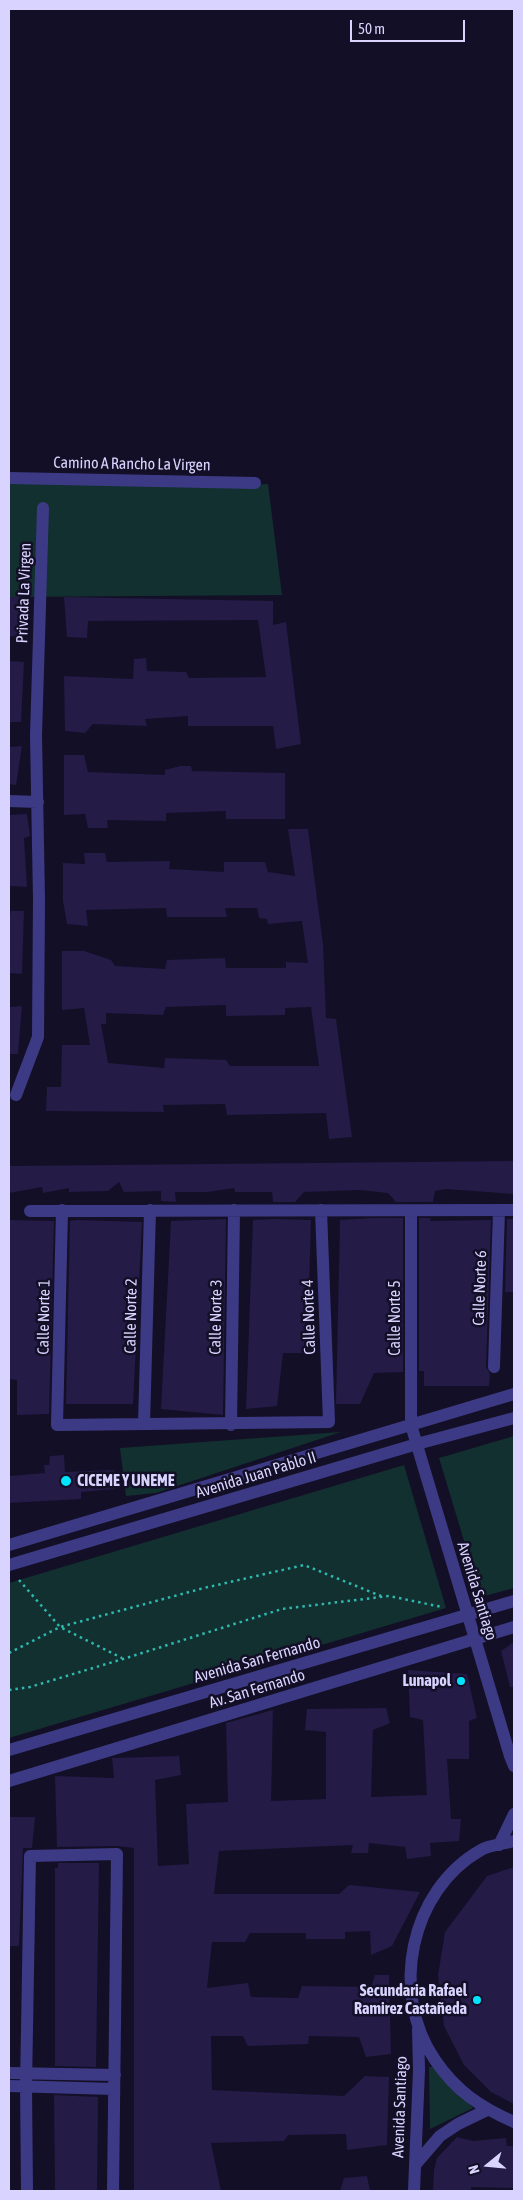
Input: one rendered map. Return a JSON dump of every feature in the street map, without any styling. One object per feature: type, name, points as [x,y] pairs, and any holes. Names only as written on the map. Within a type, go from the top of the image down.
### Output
[{"type":"street","name":"Camino A Rancho La Virgen","points":[[9,478],[256,483]]},
{"type":"street","name":"Privada La Virgen","points":[[16,1095],[38,1037],[39,899],[36,735],[43,508]]},
{"type":"street","points":[[9,801],[38,802]]},
{"type":"street","name":"Calle Norte 1","points":[[62,1210],[58,1425],[144,1424]]},
{"type":"street","name":"Calle Norte 2","points":[[144,1424],[150,1210]]},
{"type":"street","name":"Calle Norte 3","points":[[231,1425],[234,1210]]},
{"type":"street","name":"Calle Norte 4","points":[[231,1425],[329,1422],[322,1210]]},
{"type":"street","name":"Calle Norte 6","points":[[494,1367],[499,1210]]},
{"type":"street","points":[[30,1211],[514,1210]]},
{"type":"street","name":"Calle Norte 5","points":[[411,1211],[411,1425]]},
{"type":"street","points":[[9,1545],[514,1394]]},
{"type":"street","name":"Avenida Juan Pablo II","points":[[9,1565],[417,1444],[514,1418]]},
{"type":"street","points":[[144,1424],[231,1425]]},
{"type":"street","name":"Avenida Santiago","points":[[411,1425],[474,1639],[514,1766]]},
{"type":"street","name":"Avenida San Fernando","points":[[9,1750],[514,1601]]},
{"type":"street","name":"Av. San Fernando","points":[[9,1781],[514,1627]]},
{"type":"street","points":[[499,1845],[514,1814]]},
{"type":"street","points":[[514,1841],[482,1849],[451,1871],[430,1900],[416,1933],[410,1968],[412,1996],[418,2024],[439,2065],[457,2088],[487,2110],[514,2122]]},
{"type":"street","points":[[27,2191],[26,2080],[30,1856],[117,1854],[113,2191]]},
{"type":"street","name":"Avenida Santiago","points":[[414,2191],[419,2070],[418,2024]]},
{"type":"street","points":[[9,2073],[26,2080],[114,2089]]},
{"type":"street","points":[[9,2086],[26,2080],[114,2076]]},
{"type":"street","points":[[415,2165],[440,2136],[458,2124],[487,2110]]},
{"type":"path","points":[[9,1653],[60,1627],[204,1588],[304,1565],[382,1597]]},
{"type":"path","points":[[19,1580],[60,1627],[123,1659]]},
{"type":"path","points":[[9,1690],[30,1687],[282,1609],[389,1596],[446,1608]]},
{"type":"green space","points":[[9,479],[241,485],[268,484],[282,595],[9,597]]},
{"type":"green space","points":[[341,1432],[156,1493],[126,1496],[120,1448]]},
{"type":"green space","points":[[514,1436],[514,1588],[481,1597],[439,1458]]},
{"type":"green space","points":[[404,1465],[446,1608],[9,1738],[9,1583]]},
{"type":"green space","points":[[429,2067],[436,2067],[473,2108],[430,2129]]},
{"type":"building","points":[[9,597],[23,597],[22,637],[9,636]]},
{"type":"building","points":[[64,597],[273,601],[273,625],[286,622],[301,744],[276,749],[273,726],[188,726],[188,716],[145,719],[147,726],[93,724],[85,733],[65,731],[64,676],[133,679],[134,659],[146,658],[147,671],[186,672],[189,678],[266,677],[258,620],[88,621],[87,638],[67,637]]},
{"type":"building","points":[[9,661],[24,662],[21,722],[9,722]]},
{"type":"building","points":[[22,746],[16,785],[9,784],[9,747]]},
{"type":"building","points":[[64,755],[84,755],[88,772],[165,775],[165,770],[180,766],[191,766],[192,771],[285,773],[285,819],[226,819],[226,811],[166,813],[166,821],[107,820],[108,828],[88,828],[85,814],[64,815]]},
{"type":"building","points":[[27,814],[30,836],[24,838],[27,887],[9,886],[9,815]]},
{"type":"building","points":[[288,829],[308,829],[323,944],[326,1018],[336,1019],[352,1137],[329,1139],[326,1113],[227,1115],[225,1104],[163,1105],[164,1112],[46,1111],[47,1087],[61,1087],[62,1045],[90,1045],[84,1008],[62,1010],[62,951],[84,951],[111,960],[115,966],[165,969],[167,960],[225,958],[226,968],[286,968],[286,962],[308,963],[302,921],[268,924],[267,919],[259,918],[257,908],[225,908],[227,917],[167,917],[166,908],[86,910],[88,926],[67,924],[63,901],[63,863],[85,864],[84,853],[105,853],[107,862],[170,861],[169,869],[224,872],[224,862],[265,862],[268,872],[295,876]],"holes":[[[226,1005],[226,1016],[285,1015],[285,1008],[311,1007],[319,1066],[230,1066],[226,1060],[165,1058],[164,1068],[108,1063],[101,1024],[106,1024],[106,1013],[163,1015],[166,1007]]]},
{"type":"building","points":[[11,911],[24,911],[22,974],[9,973],[9,919]]},
{"type":"building","points":[[22,1006],[18,1054],[9,1054],[9,1007]]},
{"type":"building","points":[[514,1161],[514,1194],[446,1189],[435,1191],[433,1202],[396,1202],[388,1193],[360,1190],[304,1192],[295,1202],[273,1202],[272,1192],[235,1192],[234,1188],[208,1192],[175,1192],[176,1202],[161,1201],[161,1191],[124,1192],[119,1182],[108,1191],[69,1192],[69,1188],[43,1193],[42,1187],[9,1193],[9,1166]]},
{"type":"building","points":[[403,1218],[403,1372],[374,1373],[360,1404],[336,1404],[340,1220]]},
{"type":"building","points":[[419,1218],[431,1218],[430,1221],[491,1220],[486,1367],[490,1374],[489,1386],[424,1386],[424,1371],[419,1371]]},
{"type":"building","points":[[226,1219],[223,1415],[161,1409],[171,1221]]},
{"type":"building","points":[[507,1219],[514,1219],[514,1292],[505,1292]]},
{"type":"building","points":[[9,1220],[54,1221],[49,1414],[17,1415],[17,1380],[9,1379]]},
{"type":"building","points":[[253,1220],[311,1220],[307,1353],[283,1353],[277,1406],[246,1409]]},
{"type":"building","points":[[70,1221],[142,1222],[133,1404],[66,1404]]},
{"type":"building","points":[[64,1455],[65,1472],[114,1470],[115,1489],[81,1492],[81,1499],[9,1503],[9,1476],[45,1473],[44,1465],[49,1465],[50,1456]]},
{"type":"building","points":[[514,1642],[514,1687],[510,1687],[501,1651]]},
{"type":"building","points":[[408,1670],[467,1674],[477,1718],[469,1721],[469,1759],[447,1759],[451,1819],[461,1819],[459,1841],[430,1843],[431,1856],[407,1859],[405,1847],[369,1843],[368,1853],[351,1853],[353,1845],[219,1851],[214,1894],[339,1894],[349,1885],[420,1892],[392,1946],[371,1955],[370,1931],[345,1932],[345,1939],[306,1939],[306,1933],[250,1933],[245,1942],[212,1942],[207,1988],[248,1983],[251,1997],[298,1998],[302,1986],[371,1987],[375,1975],[389,1975],[391,2054],[366,2057],[359,2037],[309,2036],[308,2044],[248,2046],[243,2036],[211,2036],[212,2090],[344,2096],[365,2076],[389,2077],[387,2145],[347,2150],[346,2134],[288,2135],[284,2141],[211,2143],[221,2191],[134,2191],[134,1848],[117,1846],[57,1847],[55,1776],[114,1778],[112,1758],[179,1756],[181,1775],[155,1780],[158,1866],[189,1864],[186,1804],[228,1802],[226,1723],[273,1710],[271,1801],[326,1799],[326,1732],[305,1730],[307,1709],[386,1708],[390,1723],[373,1730],[371,1797],[427,1795],[423,1720],[410,1717]]},
{"type":"building","points":[[9,1817],[35,1817],[32,1848],[23,1848],[19,1946],[9,1946]]},
{"type":"building","points":[[58,1863],[99,1863],[96,2067],[55,2066],[55,1868],[58,1868]]},
{"type":"building","name":"Secundaria Rafael Ramirez Castañeda","points":[[514,1867],[514,2104],[491,2092],[464,2065],[444,2026],[438,1975],[445,1932],[487,1876]]},
{"type":"building","points":[[54,2095],[98,2097],[97,2191],[55,2191]]},
{"type":"building","points":[[457,2137],[473,2141],[506,2138],[507,2146],[514,2146],[514,2188],[471,2187],[471,2191],[433,2191],[434,2170],[437,2158]]},
{"type":"building","points":[[367,2176],[370,2191],[340,2191],[344,2178]]},
{"type":"place","name":"CICEME Y UNEME","points":[[66,1481]]},
{"type":"place","name":"Lunapol","points":[[461,1681]]},
{"type":"place","name":"Secundaria Rafael Ramirez Castañeda","points":[[477,2000]]}]
